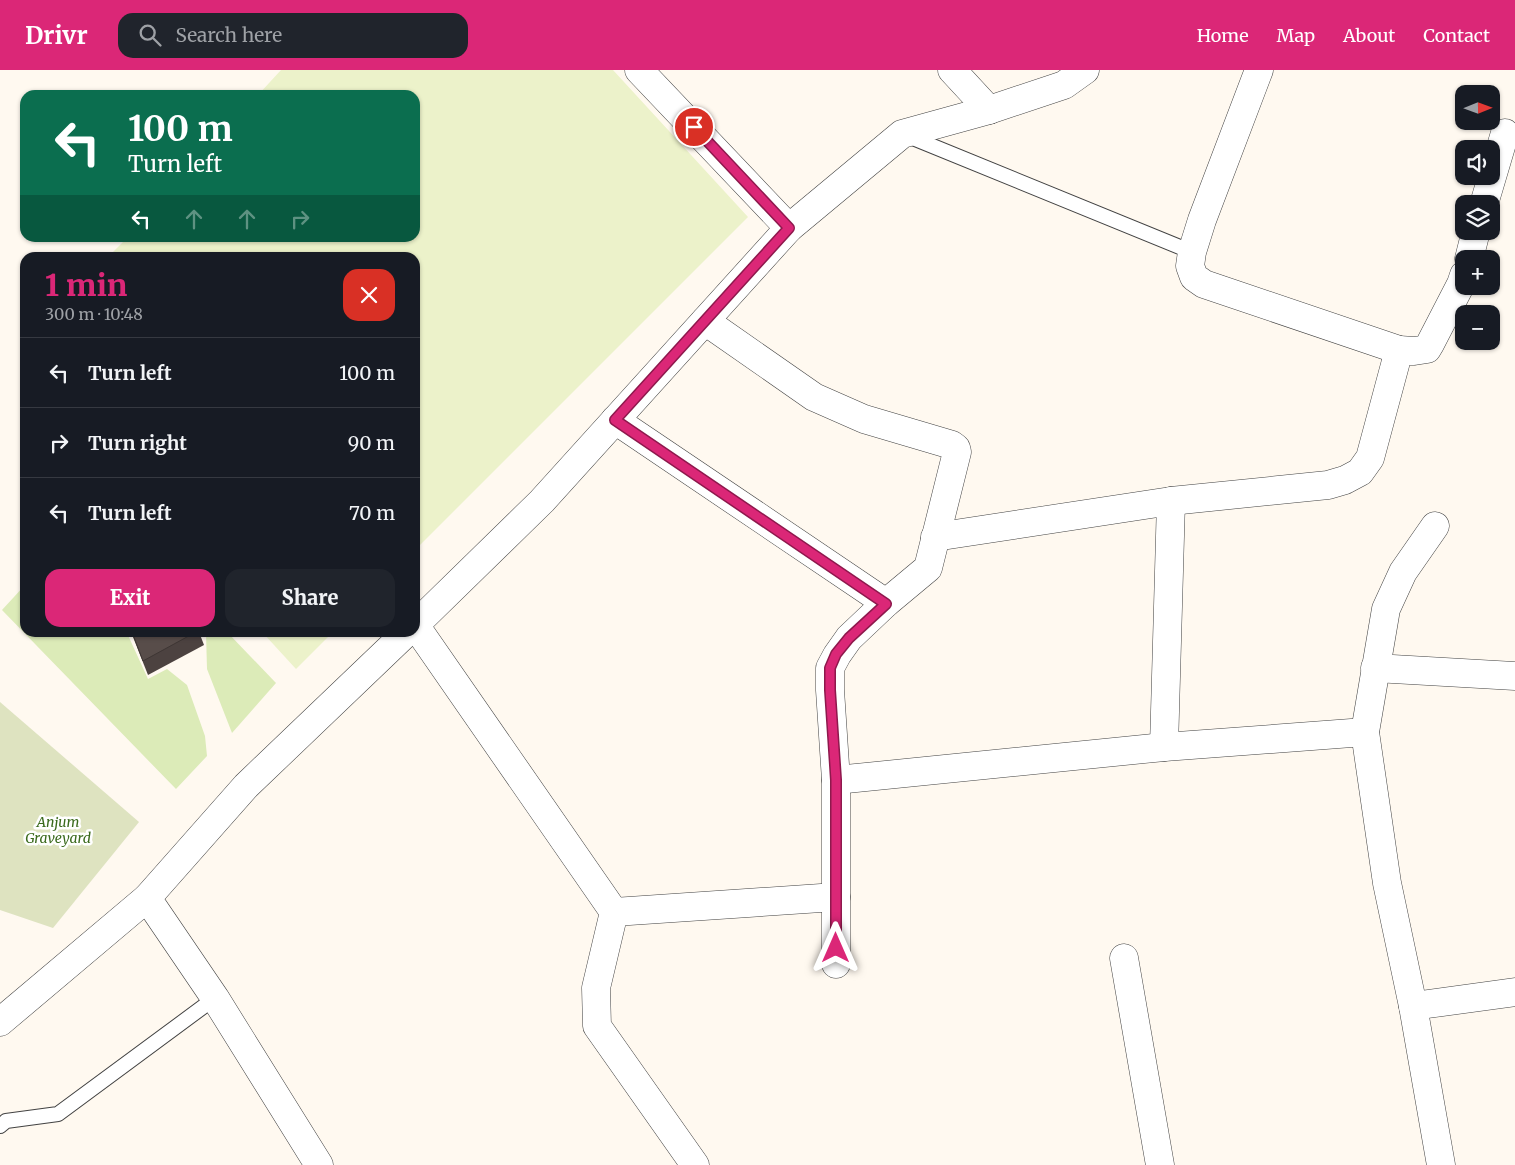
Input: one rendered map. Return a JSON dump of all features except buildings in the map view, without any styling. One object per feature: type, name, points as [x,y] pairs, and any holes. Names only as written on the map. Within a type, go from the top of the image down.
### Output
[{"type":"street","points":[[639,70],[789,228]]},
{"type":"street","points":[[952,70],[989,110]]},
{"type":"street","points":[[420,620],[542,501],[789,228],[902,134],[989,110],[1064,85],[1085,70]]},
{"type":"street","points":[[1259,70],[1202,220],[1192,252],[1190,266],[1194,277],[1204,284],[1399,350],[1414,351],[1427,349],[1455,295]]},
{"type":"street","points":[[1487,195],[1505,132]]},
{"type":"street","points":[[705,321],[814,397],[864,419],[952,445],[956,448],[957,452],[928,568],[849,638],[836,654],[830,668],[836,780],[836,964]]},
{"type":"street","points":[[935,536],[1171,501],[1328,485],[1345,480],[1360,472],[1370,458],[1399,350]]},
{"type":"street","points":[[615,420],[886,604]]},
{"type":"street","points":[[1164,747],[1171,501]]},
{"type":"street","points":[[1434,526],[1404,572],[1386,608],[1366,732],[1387,884],[1413,1006],[1441,1165]]},
{"type":"street","points":[[420,632],[614,912],[596,988],[597,1026],[694,1165]]},
{"type":"street","points":[[0,1022],[147,898],[246,786],[402,637]]},
{"type":"street","points":[[1375,668],[1515,676]]},
{"type":"street","points":[[836,780],[1164,747],[1366,732]]},
{"type":"street","points":[[614,912],[836,897]]},
{"type":"street","points":[[147,898],[215,998],[319,1165]]},
{"type":"street","points":[[1124,958],[1160,1165]]},
{"type":"street","points":[[1413,1006],[1515,992]]},
{"type":"lane","points":[[902,134],[1192,252]]},
{"type":"lane","points":[[0,1126],[6,1121],[58,1114],[215,998]]},
{"type":"green space","points":[[281,70],[613,70],[748,217],[420,545],[420,252],[113,252],[123,242],[420,242],[420,90],[263,90]]},
{"type":"green space","points":[[20,590],[20,629],[2,610]]},
{"type":"green space","points":[[28,637],[129,637],[148,679],[167,669],[187,685],[205,736],[207,756],[176,789]]},
{"type":"green space","points":[[206,637],[232,637],[276,683],[232,733],[207,669]]},
{"type":"green space","points":[[267,637],[328,637],[296,669]]},
{"type":"green space","name":"Anjum Graveyard","points":[[0,702],[139,822],[53,928],[0,910]]},
{"type":"route","points":[[694,127],[789,228],[615,420],[886,604],[849,638],[836,654],[830,668],[836,780],[836,948]]}]
